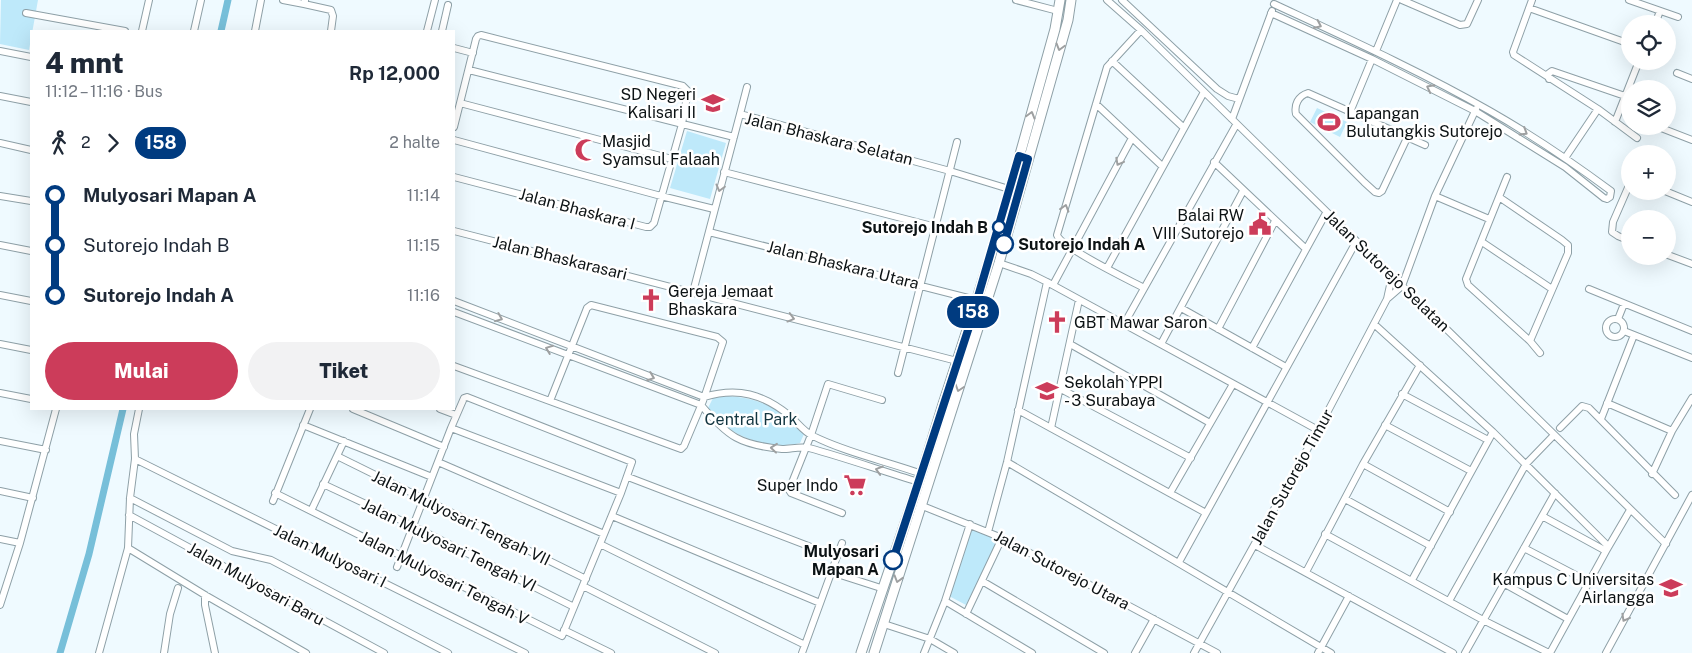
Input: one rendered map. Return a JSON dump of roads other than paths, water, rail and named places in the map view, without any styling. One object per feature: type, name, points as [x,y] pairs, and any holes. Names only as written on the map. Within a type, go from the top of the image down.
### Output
[{"type":"main road","points":[[1028,143],[1056,29],[1060,0]]},
{"type":"main road","points":[[861,653],[921,478],[957,361],[999,263],[1023,158],[1068,20],[1071,0]]},
{"type":"main road","points":[[874,653],[974,325],[976,300],[1009,188],[1023,158]]},
{"type":"main road","points":[[878,606],[888,609]]},
{"type":"street","points":[[142,30],[149,0]]},
{"type":"street","points":[[194,30],[201,0]]},
{"type":"street","points":[[255,30],[261,0]]},
{"type":"street","points":[[283,0],[304,2],[332,10],[333,16],[330,30]]},
{"type":"street","points":[[427,30],[435,0]]},
{"type":"street","points":[[1016,0],[1058,11]]},
{"type":"street","name":"Jalan Sutorejo Selatan","points":[[1107,0],[1204,92],[1666,544]]},
{"type":"street","points":[[1122,0],[1217,89],[1228,96],[1239,99]]},
{"type":"street","points":[[1376,51],[1397,0]]},
{"type":"street","points":[[1402,0],[1460,25],[1467,24],[1478,0]]},
{"type":"street","points":[[1532,0],[1514,55],[1598,109],[1637,138]]},
{"type":"street","points":[[1629,0],[1678,18]]},
{"type":"street","points":[[1124,324],[1214,162],[1234,122],[1239,99],[1275,2],[1376,51],[1477,108],[1565,158],[1611,191],[1610,197],[1604,198],[1565,167],[1477,108],[1271,13]]},
{"type":"street","points":[[442,30],[448,5]]},
{"type":"street","points":[[1529,8],[1621,41]]},
{"type":"street","points":[[1658,15],[1660,11]]},
{"type":"street","points":[[26,13],[120,30]]},
{"type":"street","points":[[1140,30],[1107,67],[1057,235],[1059,240],[1072,249],[1144,288]]},
{"type":"street","name":"Jalan Bhaskara I","points":[[455,177],[646,227],[653,224],[682,124],[688,91],[684,86],[482,35],[477,37],[473,52]]},
{"type":"street","points":[[455,48],[473,52],[455,123]]},
{"type":"street","points":[[0,51],[30,57]]},
{"type":"street","points":[[1350,112],[1372,59]]},
{"type":"street","points":[[1112,61],[1184,128]]},
{"type":"street","points":[[469,70],[734,137]]},
{"type":"street","points":[[1549,79],[1548,74],[1552,71],[1621,95]]},
{"type":"street","points":[[1677,73],[1692,79]]},
{"type":"street","points":[[740,114],[747,87]]},
{"type":"street","points":[[1107,268],[1204,92]]},
{"type":"street","points":[[1407,138],[1382,191],[1379,193],[1375,192],[1296,114],[1297,100],[1302,94],[1308,93],[1425,145]]},
{"type":"street","points":[[0,96],[30,102]]},
{"type":"street","points":[[460,104],[672,159]]},
{"type":"street","points":[[1096,104],[1162,166]]},
{"type":"street","points":[[1615,122],[1621,106]]},
{"type":"street","points":[[1402,286],[1434,196],[1477,108]]},
{"type":"street","points":[[1565,158],[1598,109]]},
{"type":"street","name":"Jalan Bhaskara Selatan","points":[[693,292],[740,114],[1009,188]]},
{"type":"street","points":[[1676,134],[1692,140]]},
{"type":"street","points":[[988,532],[1008,462],[1018,410],[1050,283],[1072,249],[1132,138]]},
{"type":"street","points":[[455,140],[661,196],[714,208]]},
{"type":"street","points":[[898,373],[957,142]]},
{"type":"street","points":[[0,143],[30,150]]},
{"type":"street","points":[[1214,162],[1306,249]]},
{"type":"street","points":[[724,172],[936,226]]},
{"type":"street","points":[[1507,177],[1466,279],[1540,353]]},
{"type":"street","points":[[1161,344],[1244,191]]},
{"type":"street","points":[[1676,195],[1692,202]]},
{"type":"street","points":[[0,196],[30,201]]},
{"type":"street","points":[[1434,196],[1489,219]]},
{"type":"street","points":[[1499,197],[1568,246],[1568,253],[1530,341]]},
{"type":"street","points":[[1621,237],[1612,232],[1613,222],[1623,200]]},
{"type":"street","points":[[1252,348],[1326,212]]},
{"type":"street","points":[[1218,329],[1275,221]]},
{"type":"street","name":"Jalan Bhaskarasari","points":[[455,230],[957,361]]},
{"type":"street","name":"Jalan Bhaskara Utara","points":[[710,232],[976,300]]},
{"type":"street","points":[[1179,562],[1356,242]]},
{"type":"street","points":[[1482,242],[1552,289]]},
{"type":"street","points":[[0,245],[30,251]]},
{"type":"street","points":[[1676,258],[1692,264]]},
{"type":"street","points":[[999,263],[1032,274],[1050,283],[1318,430]]},
{"type":"street","name":"Jalan Sutorejo Timur","points":[[1194,653],[1229,593],[1374,324],[1387,299],[1392,276]]},
{"type":"street","name":"Jalan Sutorejo Timur","points":[[1387,299],[1402,286]]},
{"type":"street","points":[[1589,290],[1692,331]]},
{"type":"street","points":[[0,295],[30,301]]},
{"type":"street","points":[[455,300],[704,397],[726,392],[758,397],[783,411],[811,435],[921,478]]},
{"type":"street","points":[[1051,428],[1079,300]]},
{"type":"street","points":[[1618,319],[1624,304]]},
{"type":"street","points":[[455,366],[680,449],[684,446],[701,405],[722,347],[722,340],[592,305],[587,308],[570,346],[550,401]]},
{"type":"street","points":[[1180,308],[1286,367]]},
{"type":"street","points":[[455,312],[701,405],[719,426],[731,436],[745,442],[759,446],[785,449],[806,447],[850,461],[921,478]]},
{"type":"street","points":[[1612,319],[1618,319],[1624,325],[1624,330],[1620,336],[1614,337],[1607,332],[1607,322],[1612,319]]},
{"type":"street","points":[[1374,324],[1493,432],[1555,492],[1607,548]]},
{"type":"street","points":[[1624,330],[1692,358]]},
{"type":"street","points":[[1601,419],[1634,334]]},
{"type":"street","points":[[0,344],[30,350]]},
{"type":"street","points":[[1070,344],[1210,423]]},
{"type":"street","points":[[1306,572],[1363,464],[1420,365]]},
{"type":"street","points":[[842,513],[790,492],[826,387],[829,384],[882,400]]},
{"type":"street","points":[[1170,493],[1233,384]]},
{"type":"street","points":[[1059,388],[1190,458]]},
{"type":"street","points":[[0,393],[30,399]]},
{"type":"street","points":[[1402,394],[1488,440]]},
{"type":"street","points":[[397,567],[456,415],[463,399],[467,397],[632,463],[628,477],[564,630]]},
{"type":"street","points":[[1652,474],[1672,431],[1692,398]]},
{"type":"street","points":[[1607,403],[1672,431]]},
{"type":"street","points":[[1560,428],[1582,406],[1589,408],[1652,474],[1675,495]]},
{"type":"street","points":[[0,605],[3,589],[20,543],[56,410]]},
{"type":"street","points":[[99,653],[128,548],[130,498],[136,459],[134,434],[139,410]]},
{"type":"street","points":[[272,501],[310,410]]},
{"type":"street","points":[[355,410],[444,447]]},
{"type":"street","points":[[443,410],[456,415]]},
{"type":"street","points":[[1018,410],[1206,513]]},
{"type":"street","points":[[304,425],[432,477]]},
{"type":"street","points":[[1385,425],[1471,471]]},
{"type":"street","points":[[451,428],[621,493]]},
{"type":"street","points":[[1412,580],[1493,432]]},
{"type":"street","points":[[1449,601],[1526,464],[1554,435]]},
{"type":"street","points":[[0,441],[46,450]]},
{"type":"street","points":[[311,511],[344,441]]},
{"type":"street","points":[[850,461],[853,452]]},
{"type":"street","name":"Jalan Mulyosari Tengah VII","points":[[337,456],[586,579]]},
{"type":"street","name":"Jalan Mulyosari I","points":[[136,459],[525,653]]},
{"type":"street","points":[[438,462],[604,534]]},
{"type":"street","points":[[1008,462],[1179,562],[1319,650],[1331,653]]},
{"type":"street","points":[[1363,464],[1450,512]]},
{"type":"street","points":[[628,477],[837,557]]},
{"type":"street","name":"Jalan Mulyosari Tengah VI","points":[[323,484],[413,526],[574,607]]},
{"type":"street","points":[[0,491],[32,498]]},
{"type":"street","points":[[1465,653],[1555,492]]},
{"type":"street","name":"Jalan Mulyosari Tengah V","points":[[275,494],[559,636],[562,636],[564,630],[611,653]]},
{"type":"street","points":[[1606,653],[1692,495]]},
{"type":"street","points":[[130,498],[232,552],[270,560],[448,653]]},
{"type":"street","points":[[1345,499],[1431,546]]},
{"type":"street","name":"Jalan Sutorejo Utara","points":[[920,505],[1002,538],[1217,653]]},
{"type":"street","points":[[1325,534],[1483,620],[1550,653],[1607,548],[1630,510]]},
{"type":"street","name":"Jalan Mulyosari Baru","points":[[129,515],[384,653]]},
{"type":"street","points":[[612,516],[820,603]]},
{"type":"street","points":[[1542,516],[1607,548]]},
{"type":"street","points":[[924,653],[970,524]]},
{"type":"street","points":[[966,614],[1002,538]]},
{"type":"street","points":[[0,540],[20,543]]},
{"type":"street","points":[[802,653],[842,543]]},
{"type":"street","points":[[600,544],[805,644]]},
{"type":"street","points":[[1255,545],[1453,653]]},
{"type":"street","points":[[128,548],[205,596],[306,653]]},
{"type":"street","points":[[1524,548],[1588,582]]},
{"type":"street","points":[[831,572],[884,589]]},
{"type":"street","points":[[982,581],[1104,653]]},
{"type":"street","points":[[1503,583],[1568,619]]},
{"type":"street","points":[[583,586],[715,653]]},
{"type":"street","points":[[164,653],[170,614],[178,588]]},
{"type":"street","points":[[205,596],[205,605],[215,653]]},
{"type":"street","points":[[1319,650],[1349,596]]},
{"type":"street","points":[[944,601],[1032,653]]},
{"type":"street","points":[[1135,653],[1154,619]]},
{"type":"street","points":[[884,624],[930,639],[954,653]]},
{"type":"waterway","points":[[221,30],[228,0]]},
{"type":"waterway","points":[[60,653],[89,554],[123,410]]},
{"type":"place","name":"SD Negeri Kalisari II","points":[[713,103]]},
{"type":"place","name":"Lapangan Bulutangkis Sutorejo","points":[[1329,122]]},
{"type":"place","name":"Masjid Syamsul Falaah","points":[[586,150]]},
{"type":"place","name":"Balai RW VIII Sutorejo","points":[[1260,224]]},
{"type":"place","name":"Sutorejo Indah B","points":[[999,227]]},
{"type":"place","name":"Sutorejo Indah A","points":[[1004,244]]},
{"type":"place","name":"Gereja Jemaat Bhaskara","points":[[651,300]]},
{"type":"place","name":"GBT Mawar Saron","points":[[1057,322]]},
{"type":"place","name":"Sekolah YPPI - 3 Surabaya","points":[[1047,391]]},
{"type":"place","name":"Super Indo","points":[[855,485]]},
{"type":"place","name":"Mulyosari Mapan A","points":[[893,560]]},
{"type":"place","name":"Kampus C Universitas Airlangga","points":[[1671,588]]},
{"type":"park label","name":"Central Park","points":[[751,419]]}]
